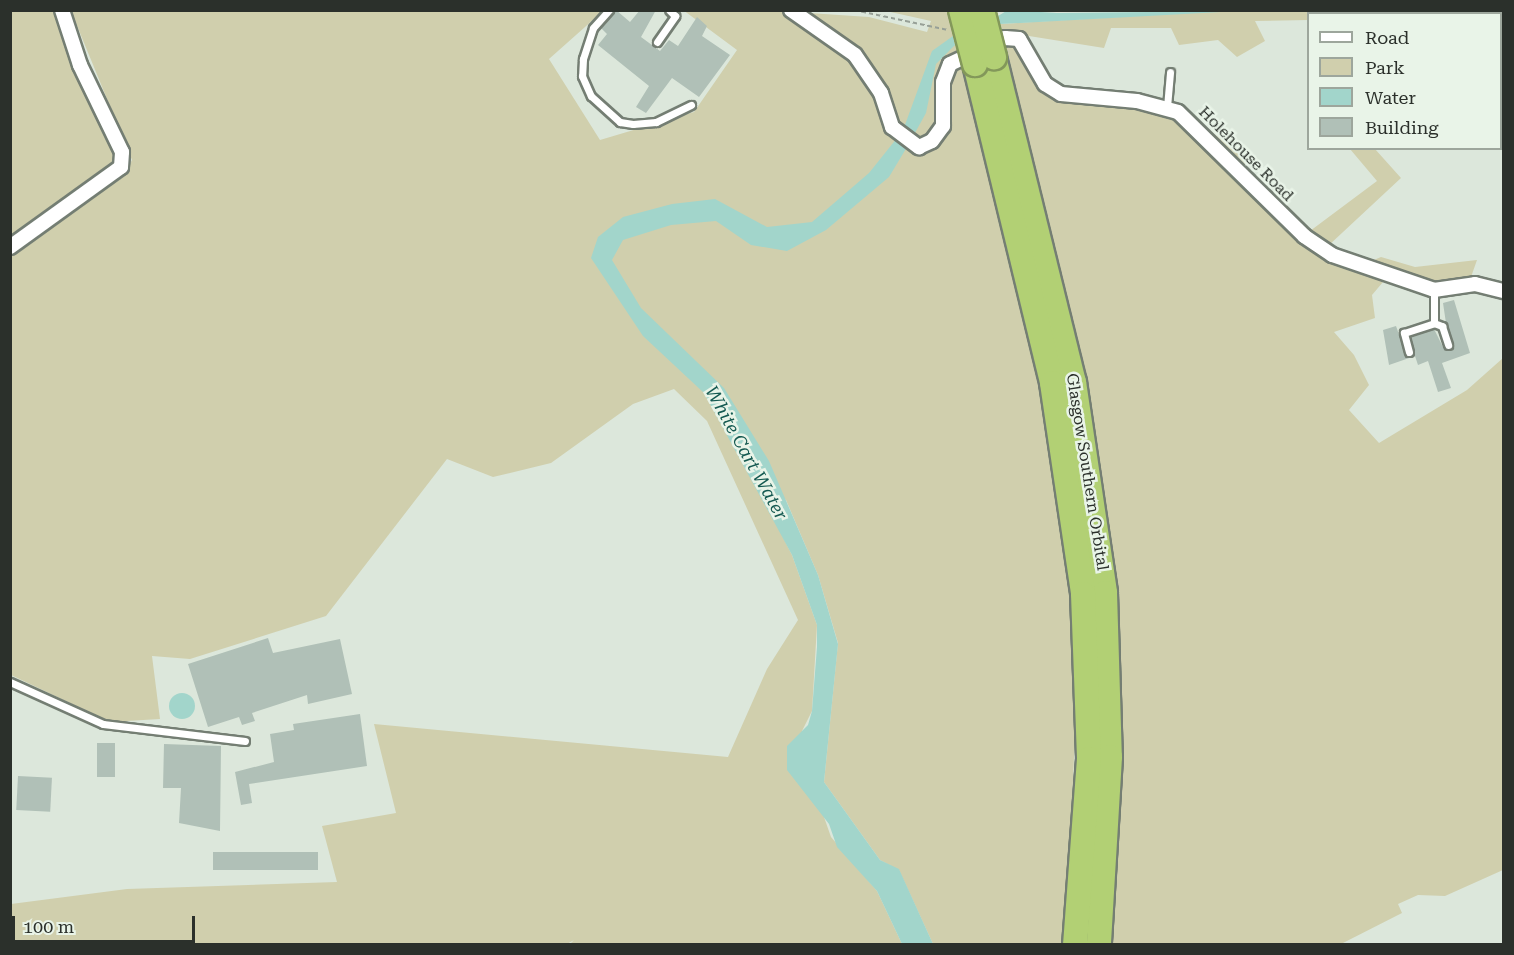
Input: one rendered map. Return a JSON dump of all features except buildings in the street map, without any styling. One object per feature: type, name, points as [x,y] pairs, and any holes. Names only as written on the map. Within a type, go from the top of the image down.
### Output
[{"type":"highway","name":"Glasgow Southern Orbital","points":[[982,10],[985,61],[1052,383],[1083,594],[1089,759],[1075,945]]},
{"type":"highway","name":"Glasgow Southern Orbital","points":[[959,18],[985,61],[1074,382],[1106,593],[1109,769],[1100,945]]},
{"type":"street","points":[[10,248],[121,167],[122,152],[80,65],[62,10]]},
{"type":"street","name":"Holehouse Road","points":[[791,10],[855,55],[881,93],[892,127],[919,147],[939,136],[943,126],[943,82],[950,64],[1005,38],[1024,41],[1045,84],[1061,94],[1167,107],[1186,117],[1322,250],[1434,290],[1475,284],[1503,291]]},
{"type":"lane","points":[[609,10],[593,28],[584,59],[582,76],[591,96],[620,122],[633,124],[656,122],[691,105]]},
{"type":"lane","points":[[657,42],[675,16],[669,10]]},
{"type":"lane","points":[[1167,107],[1170,72]]},
{"type":"lane","points":[[1434,290],[1434,322]]},
{"type":"lane","points":[[1409,352],[1404,333],[1434,322],[1442,326],[1448,345]]},
{"type":"lane","points":[[10,682],[103,724],[245,741]]},
{"type":"path","points":[[854,10],[947,30],[959,18]]},
{"type":"green space","points":[[683,10],[784,11],[858,68],[893,133],[897,119],[891,94],[861,52],[809,13],[869,17],[927,32],[931,21],[886,11],[947,11],[1028,322],[1059,466],[1073,604],[1076,711],[1066,944],[933,944],[899,870],[880,860],[824,782],[838,643],[818,575],[786,500],[752,476],[792,555],[817,625],[812,711],[802,731],[824,817],[831,837],[877,891],[902,944],[570,944],[574,940],[567,944],[11,944],[11,904],[127,889],[337,882],[322,826],[396,813],[374,724],[728,757],[767,669],[798,620],[707,421],[674,389],[633,404],[551,463],[493,477],[447,459],[326,616],[190,659],[152,656],[160,719],[110,722],[11,675],[10,252],[122,178],[132,160],[71,11],[603,11],[549,59],[600,140],[694,112],[737,50]]},
{"type":"green space","points":[[1240,10],[1503,10],[1504,40],[1502,12],[1307,12],[1307,20],[1255,21],[1265,41],[1237,57],[1218,40],[1179,45],[1171,28],[1111,28],[1104,48],[1002,30],[1000,24]]},
{"type":"green space","points":[[11,11],[57,11],[116,149],[113,166],[11,245]]},
{"type":"green space","points":[[1005,41],[1024,52],[1038,89],[1054,100],[1159,109],[1174,115],[1317,254],[1383,282],[1372,295],[1375,318],[1334,332],[1354,355],[1369,385],[1349,410],[1379,443],[1467,390],[1503,358],[1503,870],[1445,896],[1418,895],[1398,904],[1402,913],[1341,944],[1107,944],[1122,687],[1111,557],[1078,356]]},
{"type":"green space","points":[[1189,113],[1241,156],[1250,173]]},
{"type":"green space","points":[[1351,150],[1376,150],[1401,178],[1328,246],[1310,231],[1377,181]]},
{"type":"green space","points":[[1381,257],[1415,267],[1477,260],[1471,277],[1434,282],[1369,262]]},
{"type":"water","points":[[1008,10],[1057,13],[1239,11],[1000,24],[998,16]]},
{"type":"water","points":[[953,36],[955,45],[936,64],[926,113],[911,140],[902,133],[932,51]]},
{"type":"water","name":"White Cart Water","points":[[897,138],[907,147],[889,177],[826,230],[787,251],[751,245],[716,221],[671,225],[623,240],[612,260],[641,308],[724,388],[769,461],[818,575],[838,644],[824,782],[880,860],[899,869],[933,944],[902,944],[877,891],[837,847],[829,824],[787,770],[787,746],[808,725],[812,711],[817,647],[817,625],[792,555],[704,393],[643,336],[591,258],[598,237],[623,217],[672,204],[715,199],[767,227],[812,222],[869,173]]},
{"type":"water","points":[[182,693],[191,697],[195,706],[191,715],[182,719],[173,715],[169,706],[173,697]]}]
